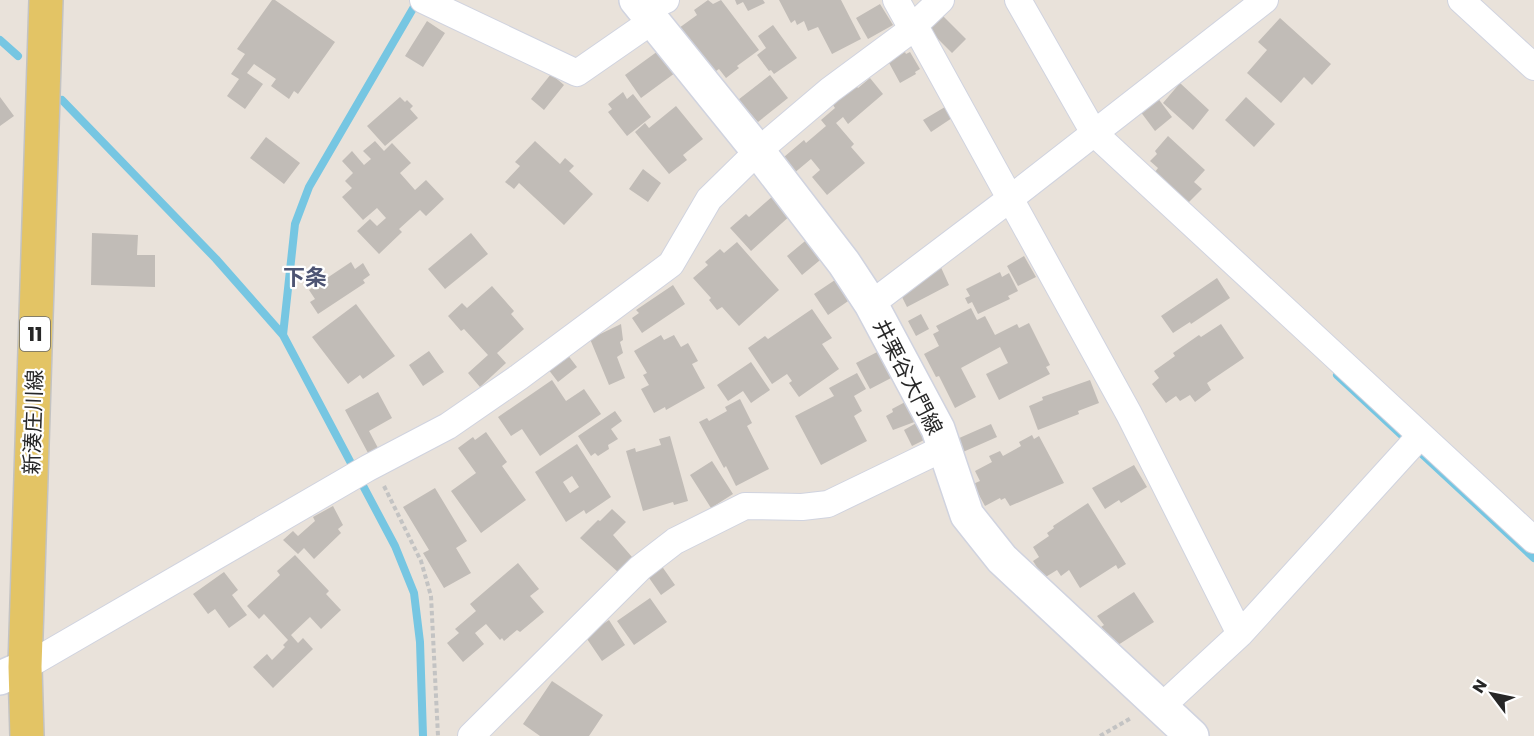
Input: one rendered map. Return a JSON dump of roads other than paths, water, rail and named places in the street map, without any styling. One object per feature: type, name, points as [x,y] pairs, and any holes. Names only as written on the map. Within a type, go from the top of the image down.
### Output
[{"type":"main road","name":"新湊庄川線","points":[[27,736],[12,673],[46,0]]},
{"type":"main road","name":"井栗谷大門線","points":[[649,8],[844,263],[871,304],[938,429],[967,515],[1002,559],[1192,736]]},
{"type":"street","points":[[423,0],[576,73],[649,8]]},
{"type":"street","points":[[896,0],[1011,198],[1129,414],[1240,634]]},
{"type":"street","points":[[12,673],[364,471],[448,426],[519,377],[671,264],[709,199],[758,151],[830,90],[903,36],[940,0]]},
{"type":"street","points":[[1018,0],[1094,133],[1534,540]]},
{"type":"street","points":[[871,304],[1265,0]]},
{"type":"street","points":[[1461,0],[1534,67]]},
{"type":"street","points":[[1156,704],[1240,634],[1420,436]]},
{"type":"street","points":[[471,736],[640,568],[675,541],[745,506],[802,507],[828,504],[944,448]]},
{"type":"waterway","points":[[283,335],[295,224],[309,187],[418,0]]},
{"type":"waterway","points":[[0,40],[18,56]]},
{"type":"waterway","points":[[62,100],[216,259],[283,335],[395,546],[414,593],[420,642],[423,736]]},
{"type":"waterway","points":[[1337,375],[1534,558]]},
{"type":"district","name":"下条","points":[[305,277]]}]
